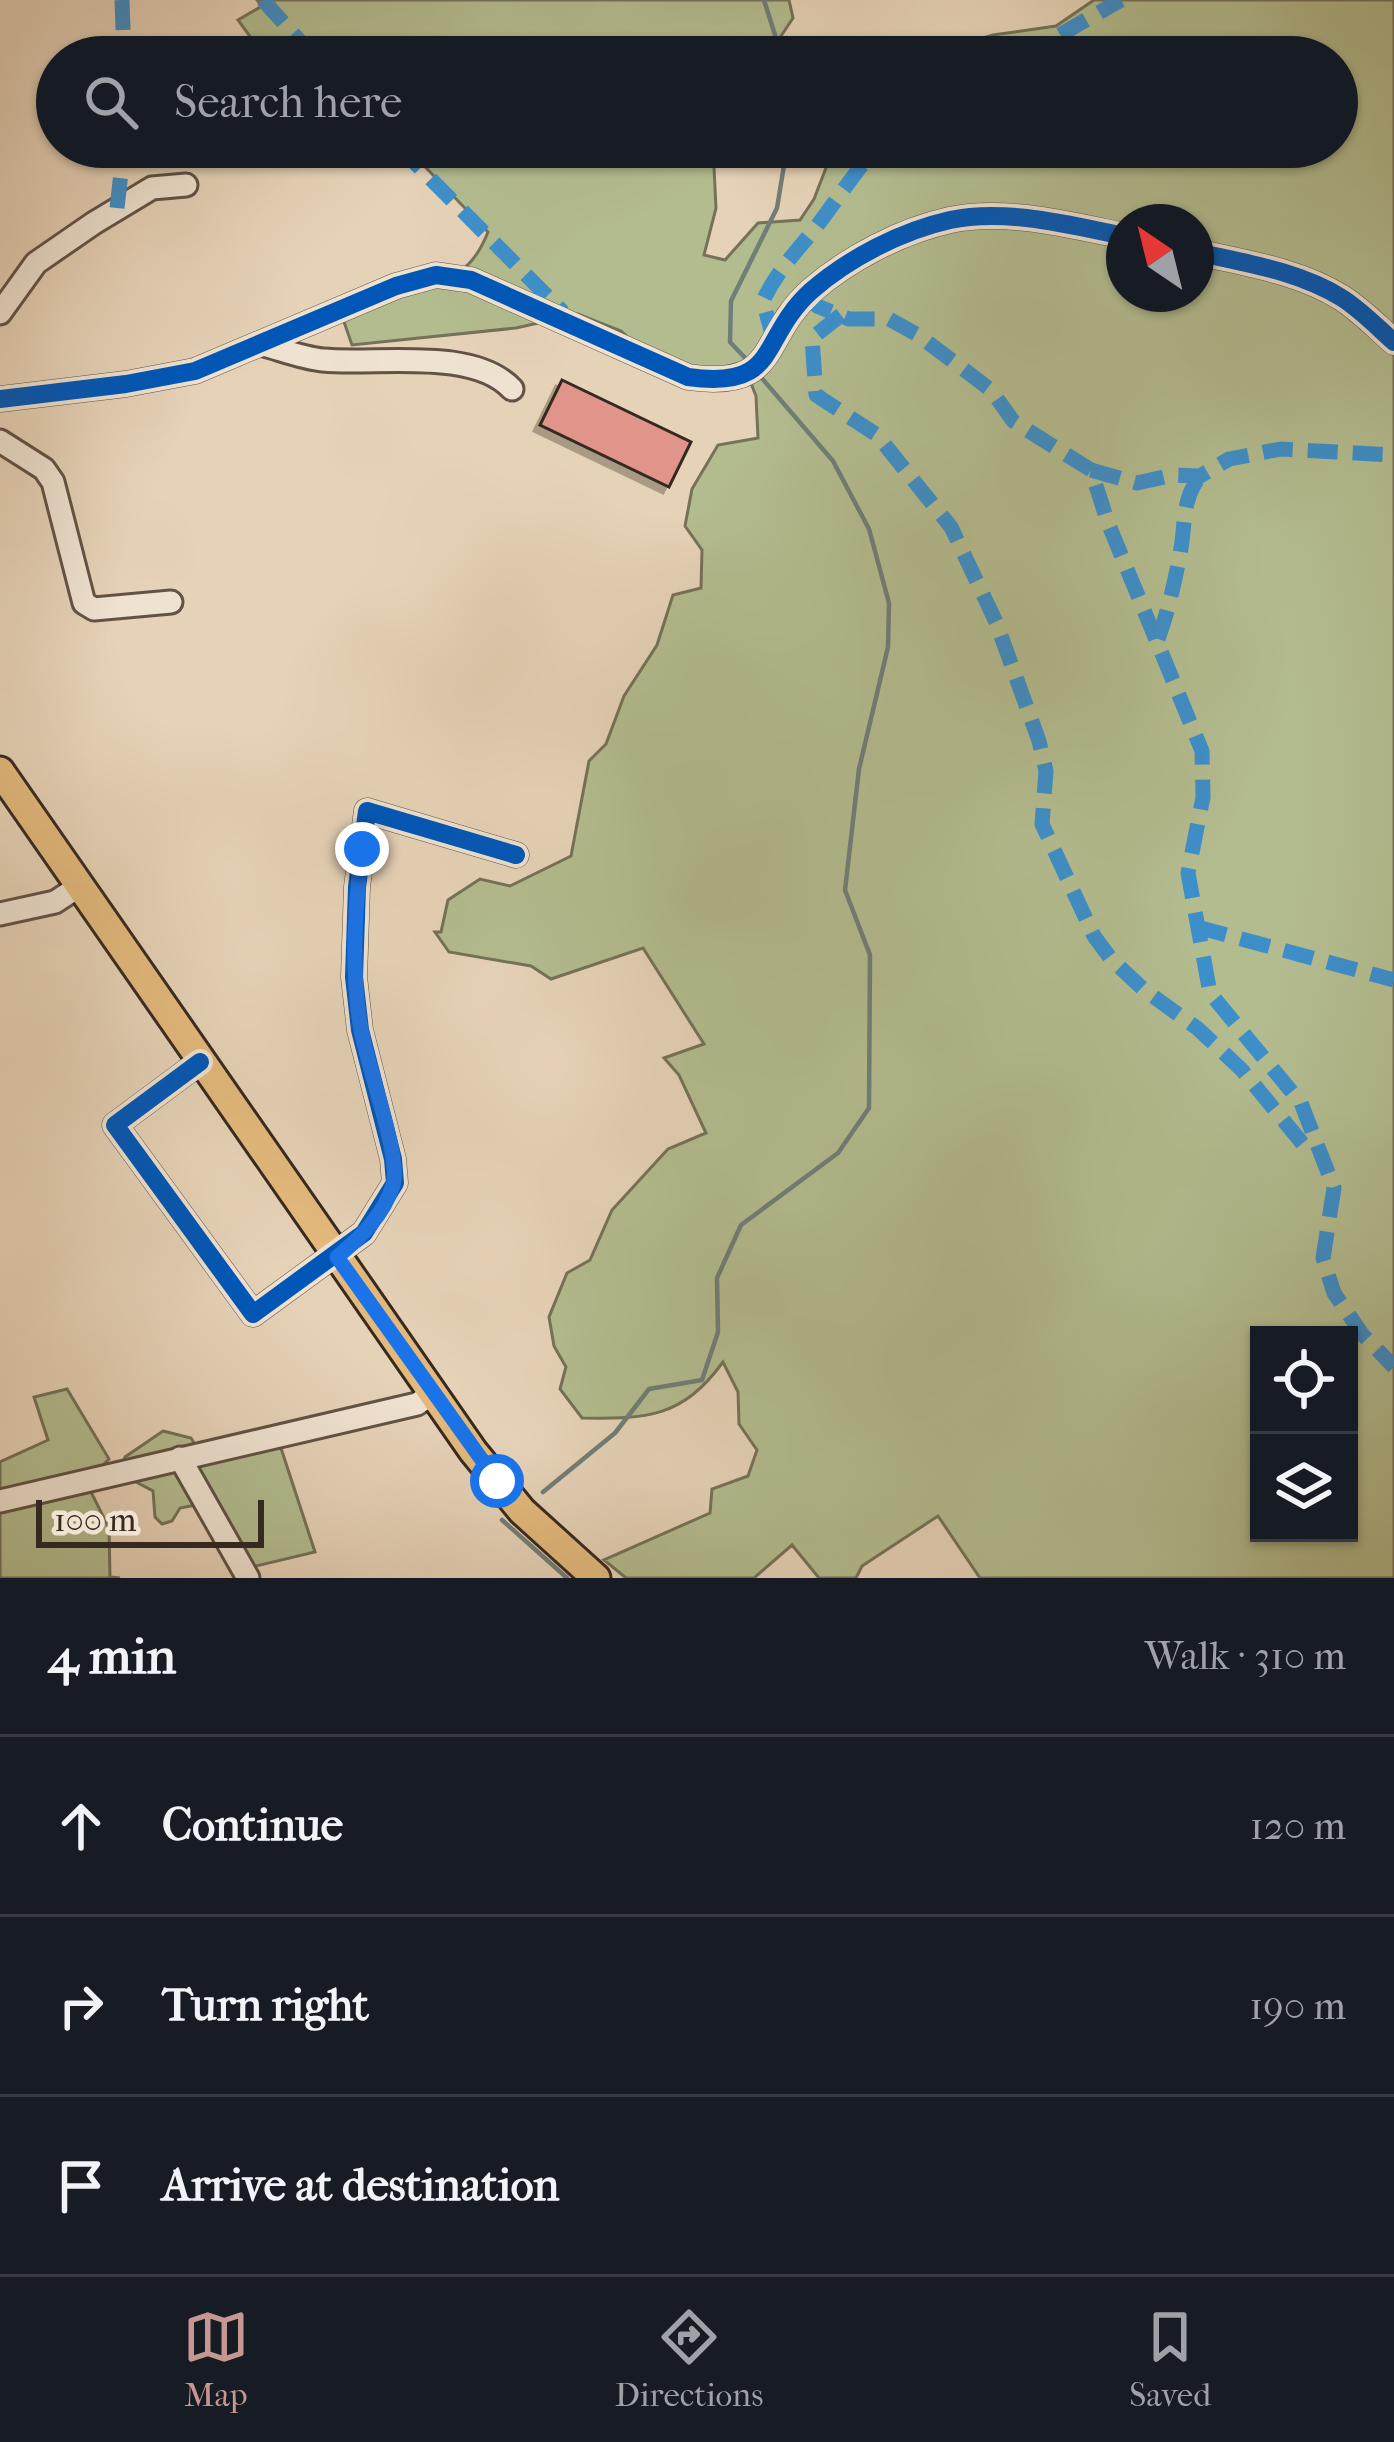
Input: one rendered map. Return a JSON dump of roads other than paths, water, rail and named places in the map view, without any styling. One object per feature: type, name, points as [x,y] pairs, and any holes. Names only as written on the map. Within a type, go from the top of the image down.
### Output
[{"type":"main road","points":[[0,771],[433,1393],[522,1511],[596,1578]]},
{"type":"street","points":[[0,313],[36,263],[152,188],[186,184]]},
{"type":"street","points":[[0,399],[126,385],[195,371],[396,286],[436,275],[471,280],[688,377],[734,380],[768,354],[807,295],[868,253],[916,231],[982,216],[1106,232]]},
{"type":"street","points":[[1214,256],[1267,267],[1321,286],[1346,300],[1394,342]]},
{"type":"street","points":[[259,344],[320,360],[429,361],[496,372],[512,389]]},
{"type":"street","points":[[1,444],[44,469],[52,482],[83,603],[94,609],[171,602]]},
{"type":"street","points":[[200,1062],[115,1125],[253,1314],[364,1233],[395,1183],[394,1159],[360,1030],[354,977],[357,887],[368,811],[515,855]]},
{"type":"street","points":[[0,914],[55,902],[78,887]]},
{"type":"street","points":[[0,1501],[417,1403],[433,1393]]},
{"type":"street","points":[[180,1458],[248,1578]]},
{"type":"waterway","points":[[764,0],[775,36]]},
{"type":"waterway","points":[[749,362],[730,342],[731,301],[777,208],[784,168]]},
{"type":"waterway","points":[[543,1492],[615,1433],[649,1389],[702,1380],[718,1332],[717,1278],[741,1225],[838,1153],[869,1108],[870,955],[845,890],[859,769],[888,647],[889,603],[869,529],[833,461],[760,376]]},
{"type":"waterway","points":[[502,1520],[567,1578]]}]
